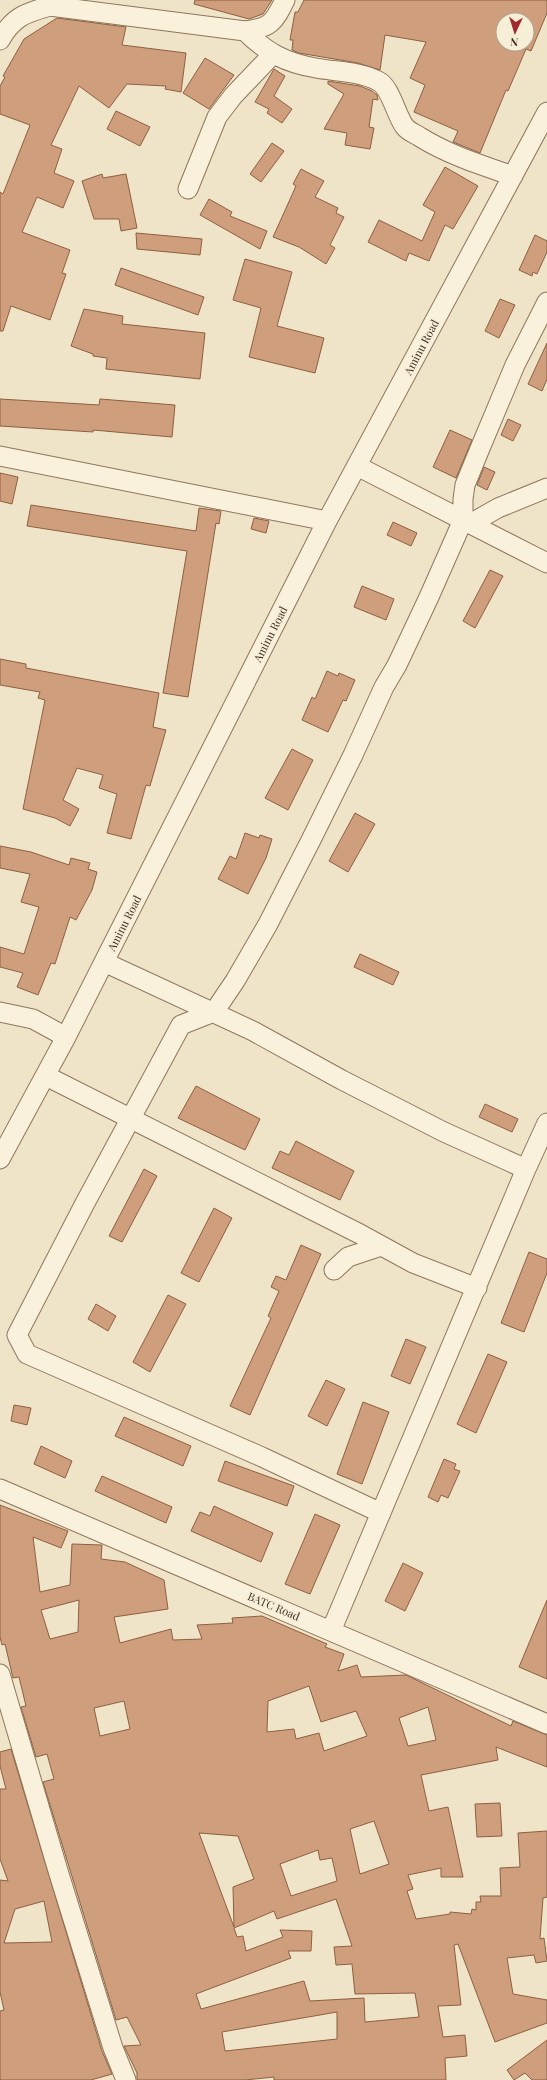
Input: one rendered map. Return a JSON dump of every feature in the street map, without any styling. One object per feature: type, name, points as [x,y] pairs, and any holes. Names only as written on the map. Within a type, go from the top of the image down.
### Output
[{"type":"street","points":[[0,40],[8,26],[26,13],[50,6],[245,31],[263,29],[276,19],[285,0]]},
{"type":"street","points":[[245,31],[260,46],[283,60],[303,65],[357,73],[380,81],[386,88],[406,129],[450,154],[513,176]]},
{"type":"street","points":[[188,189],[217,117],[232,96],[273,54]]},
{"type":"street","name":"Aminu Road","points":[[0,1159],[46,1076],[328,521],[547,112]]},
{"type":"street","points":[[381,1513],[262,1457],[27,1354],[17,1335],[84,1205],[181,1025],[214,1012],[235,981],[268,924],[354,754],[384,687],[397,665],[466,522],[463,499],[465,485],[515,365],[542,333],[547,302]]},
{"type":"street","points":[[0,456],[328,521]]},
{"type":"street","points":[[357,466],[547,564]]},
{"type":"street","points":[[466,522],[547,488]]},
{"type":"street","points":[[104,962],[253,1031],[342,1080],[444,1132],[526,1169]]},
{"type":"street","points":[[0,1012],[33,1019],[66,1037]]},
{"type":"street","points":[[46,1076],[132,1118],[413,1262],[477,1288]]},
{"type":"street","points":[[332,1631],[526,1169],[547,1123]]},
{"type":"street","points":[[334,1270],[348,1257],[381,1246]]},
{"type":"street","name":"BATC Road","points":[[0,1489],[547,1724]]},
{"type":"street","points":[[0,1674],[58,1874],[113,2048],[126,2080]]},
{"type":"building","points":[[195,0],[272,0],[263,14],[249,19],[194,4]]},
{"type":"building","points":[[304,0],[547,0],[547,13],[535,42],[535,12],[495,12],[495,52],[525,52],[508,91],[506,90],[480,153],[453,142],[458,131],[414,112],[425,85],[410,78],[426,42],[385,35],[380,70],[358,63],[299,53],[292,50],[293,40],[290,40],[295,12],[298,12]]},
{"type":"building","points":[[57,18],[126,27],[122,45],[186,53],[181,92],[165,89],[166,86],[127,84],[109,108],[79,86],[51,145],[62,149],[54,173],[74,181],[63,208],[37,197],[22,232],[70,250],[62,273],[66,274],[50,320],[11,306],[3,331],[0,331],[0,192],[3,194],[30,125],[0,114],[0,86],[5,77],[3,76],[24,39]]},
{"type":"building","points":[[205,58],[234,75],[209,109],[183,93]]},
{"type":"building","points":[[274,69],[285,76],[274,96],[292,109],[282,123],[267,113],[269,109],[255,102]]},
{"type":"building","points":[[328,81],[360,86],[377,95],[378,100],[373,99],[369,127],[374,128],[370,149],[345,145],[347,133],[324,129],[344,94],[328,84]]},
{"type":"building","points":[[116,111],[150,127],[140,146],[107,129]]},
{"type":"building","points":[[272,143],[284,151],[261,182],[250,174]]},
{"type":"building","points":[[445,167],[478,186],[453,229],[445,225],[429,261],[409,253],[406,261],[368,242],[379,220],[422,241],[435,212],[423,205]]},
{"type":"building","points":[[301,169],[324,181],[315,197],[338,208],[336,213],[344,217],[330,245],[335,248],[326,264],[299,247],[273,237],[296,186],[293,184]]},
{"type":"building","points":[[102,174],[103,178],[126,174],[137,228],[121,231],[119,219],[94,219],[82,181]]},
{"type":"building","points":[[209,199],[232,212],[230,216],[267,231],[260,249],[200,215]]},
{"type":"building","points":[[136,233],[202,239],[200,255],[137,249]]},
{"type":"building","points":[[535,235],[547,241],[547,252],[537,274],[533,272],[532,276],[519,270]]},
{"type":"building","points":[[245,259],[292,272],[277,326],[324,338],[315,373],[249,357],[261,308],[233,300]]},
{"type":"building","points":[[121,268],[204,297],[198,315],[115,285]]},
{"type":"building","points":[[500,299],[515,305],[499,338],[485,331]]},
{"type":"building","points":[[84,309],[123,316],[122,324],[205,333],[200,379],[106,369],[107,358],[93,356],[93,354],[71,346]]},
{"type":"building","points":[[547,343],[547,379],[542,391],[528,384]]},
{"type":"building","points":[[0,399],[99,405],[100,399],[175,405],[172,437],[93,430],[93,432],[0,426]]},
{"type":"building","points":[[508,419],[521,425],[513,441],[501,435]]},
{"type":"building","points":[[450,430],[472,440],[456,478],[433,467]]},
{"type":"building","points":[[484,467],[495,472],[487,490],[477,485]]},
{"type":"building","points":[[0,473],[18,477],[12,504],[0,501]]},
{"type":"building","points":[[31,505],[196,531],[199,508],[221,511],[219,524],[216,523],[188,697],[163,693],[187,551],[27,526]]},
{"type":"building","points":[[254,518],[269,521],[266,533],[251,529]]},
{"type":"building","points":[[393,522],[417,533],[411,546],[387,535]]},
{"type":"building","points":[[490,570],[503,576],[475,628],[463,621]]},
{"type":"building","points":[[362,586],[394,599],[386,620],[354,607]]},
{"type":"building","points":[[0,659],[26,664],[26,668],[159,693],[153,727],[166,730],[150,786],[146,785],[131,839],[107,833],[117,794],[99,788],[103,775],[77,768],[63,800],[79,809],[70,826],[55,818],[23,809],[45,700],[38,698],[40,692],[0,685]]},
{"type":"building","points":[[327,671],[338,676],[339,673],[355,680],[346,701],[343,700],[328,732],[302,720],[312,697],[315,699]]},
{"type":"building","points":[[292,749],[313,760],[288,810],[265,798]]},
{"type":"building","points":[[355,813],[375,824],[348,872],[329,861]]},
{"type":"building","points":[[245,833],[259,838],[260,835],[272,839],[266,858],[248,894],[218,879],[230,856],[236,859]]},
{"type":"building","points":[[0,846],[31,852],[69,865],[71,858],[90,863],[88,869],[97,872],[92,890],[76,920],[70,917],[55,964],[51,963],[38,995],[17,987],[23,973],[0,967],[0,947],[24,954],[39,907],[21,902],[30,874],[0,868]]},
{"type":"building","points":[[360,954],[399,972],[393,985],[354,967]]},
{"type":"building","points":[[196,1086],[260,1119],[245,1150],[178,1118]]},
{"type":"building","points":[[485,1104],[518,1119],[512,1132],[479,1117]]},
{"type":"building","points":[[296,1141],[354,1171],[340,1200],[272,1168],[280,1151],[289,1155]]},
{"type":"building","points":[[144,1169],[157,1176],[122,1242],[109,1236]]},
{"type":"building","points":[[214,1208],[232,1218],[199,1282],[181,1273]]},
{"type":"building","points":[[301,1245],[321,1254],[250,1415],[230,1406],[271,1318],[268,1316],[279,1291],[271,1287],[276,1276],[286,1280]]},
{"type":"building","points":[[529,1252],[547,1259],[547,1273],[524,1332],[501,1323]]},
{"type":"building","points":[[168,1295],[186,1304],[150,1372],[133,1362]]},
{"type":"building","points":[[96,1304],[116,1316],[108,1331],[88,1319]]},
{"type":"building","points":[[406,1339],[426,1347],[410,1384],[391,1376]]},
{"type":"building","points":[[488,1354],[507,1362],[476,1433],[457,1424]]},
{"type":"building","points":[[326,1380],[345,1389],[327,1426],[308,1416]]},
{"type":"building","points":[[363,1402],[389,1412],[362,1484],[337,1474]]},
{"type":"building","points":[[14,1405],[31,1408],[27,1425],[11,1421]]},
{"type":"building","points":[[124,1417],[191,1446],[183,1466],[115,1436]]},
{"type":"building","points":[[41,1446],[72,1461],[65,1478],[34,1464]]},
{"type":"building","points":[[444,1459],[456,1464],[454,1469],[460,1471],[448,1498],[441,1495],[438,1502],[428,1497]]},
{"type":"building","points":[[225,1461],[294,1486],[287,1506],[218,1481]]},
{"type":"building","points":[[102,1476],[172,1507],[166,1523],[95,1491]]},
{"type":"building","points":[[0,1505],[68,1531],[61,1548],[33,1537],[40,1592],[70,1585],[72,1544],[102,1545],[101,1559],[125,1562],[164,1580],[168,1609],[114,1617],[120,1643],[171,1629],[173,1640],[202,1639],[197,1625],[233,1623],[232,1618],[262,1616],[327,1644],[325,1647],[344,1654],[338,1671],[357,1665],[361,1677],[406,1675],[511,1726],[513,1721],[547,1735],[547,1767],[496,1747],[498,1760],[421,1775],[429,1811],[448,1807],[463,1877],[441,1877],[441,1868],[408,1875],[413,1889],[407,1891],[416,1919],[450,1914],[450,1912],[471,1914],[472,1909],[476,1910],[476,1902],[481,1902],[480,1896],[501,1896],[500,1868],[520,1867],[518,1833],[547,1831],[547,1897],[543,1898],[540,1939],[544,1938],[547,1961],[536,1963],[534,1955],[507,1958],[513,1994],[547,2000],[547,2023],[495,2042],[458,1944],[454,1945],[461,2005],[438,2006],[443,2037],[465,2035],[467,2056],[445,2058],[446,2080],[274,2080],[274,2077],[245,2080],[137,2080],[137,2073],[124,2046],[141,2045],[127,2017],[116,2020],[43,1782],[54,1779],[47,1754],[36,1757],[21,1707],[26,1706],[19,1677],[13,1678],[5,1644],[2,1645],[0,1637]],"holes":[[[79,1600],[78,1632],[50,1639],[41,1610]],[[309,1686],[321,1722],[356,1711],[367,1736],[324,1751],[319,1733],[296,1739],[294,1729],[267,1732],[268,1701]],[[124,1701],[130,1729],[100,1736],[94,1708]],[[428,1707],[436,1740],[408,1746],[399,1718]],[[374,1821],[389,1864],[360,1874],[350,1829]],[[199,1833],[238,1836],[254,1879],[233,1887],[234,1927]],[[318,1850],[320,1860],[332,1858],[337,1881],[291,1896],[280,1864]],[[336,1899],[352,1946],[334,1947],[336,1965],[352,1964],[355,1994],[415,1993],[419,2017],[365,2022],[364,1998],[310,2001],[304,1981],[201,2009],[196,1994],[291,1958],[288,1951],[311,1951],[312,1931],[280,1930],[283,1937],[246,1951],[243,1936],[237,1937],[234,1928],[274,1911],[277,1919]],[[337,2012],[337,2039],[225,2051],[222,2032]]]},
{"type":"building","points":[[214,1506],[273,1533],[261,1562],[191,1531],[200,1512],[210,1516]]},
{"type":"building","points":[[315,1514],[340,1525],[310,1594],[285,1584]]},
{"type":"building","points":[[403,1563],[423,1573],[405,1611],[385,1601]]},
{"type":"building","points":[[547,1600],[547,1679],[519,1667]]},
{"type":"building","points":[[11,1749],[102,2051],[112,2074],[91,2080],[0,2080],[0,2011],[4,2010],[0,1992],[0,1880],[8,1881],[0,1859],[0,1789],[6,1789],[0,1766],[0,1752]],"holes":[[[44,1901],[52,1942],[4,1943],[15,1909]]]},
{"type":"building","points":[[500,1803],[502,1836],[477,1837],[475,1804]]},
{"type":"building","points":[[547,2040],[547,2080],[532,2080],[525,2073],[514,2080],[507,2070]]}]
